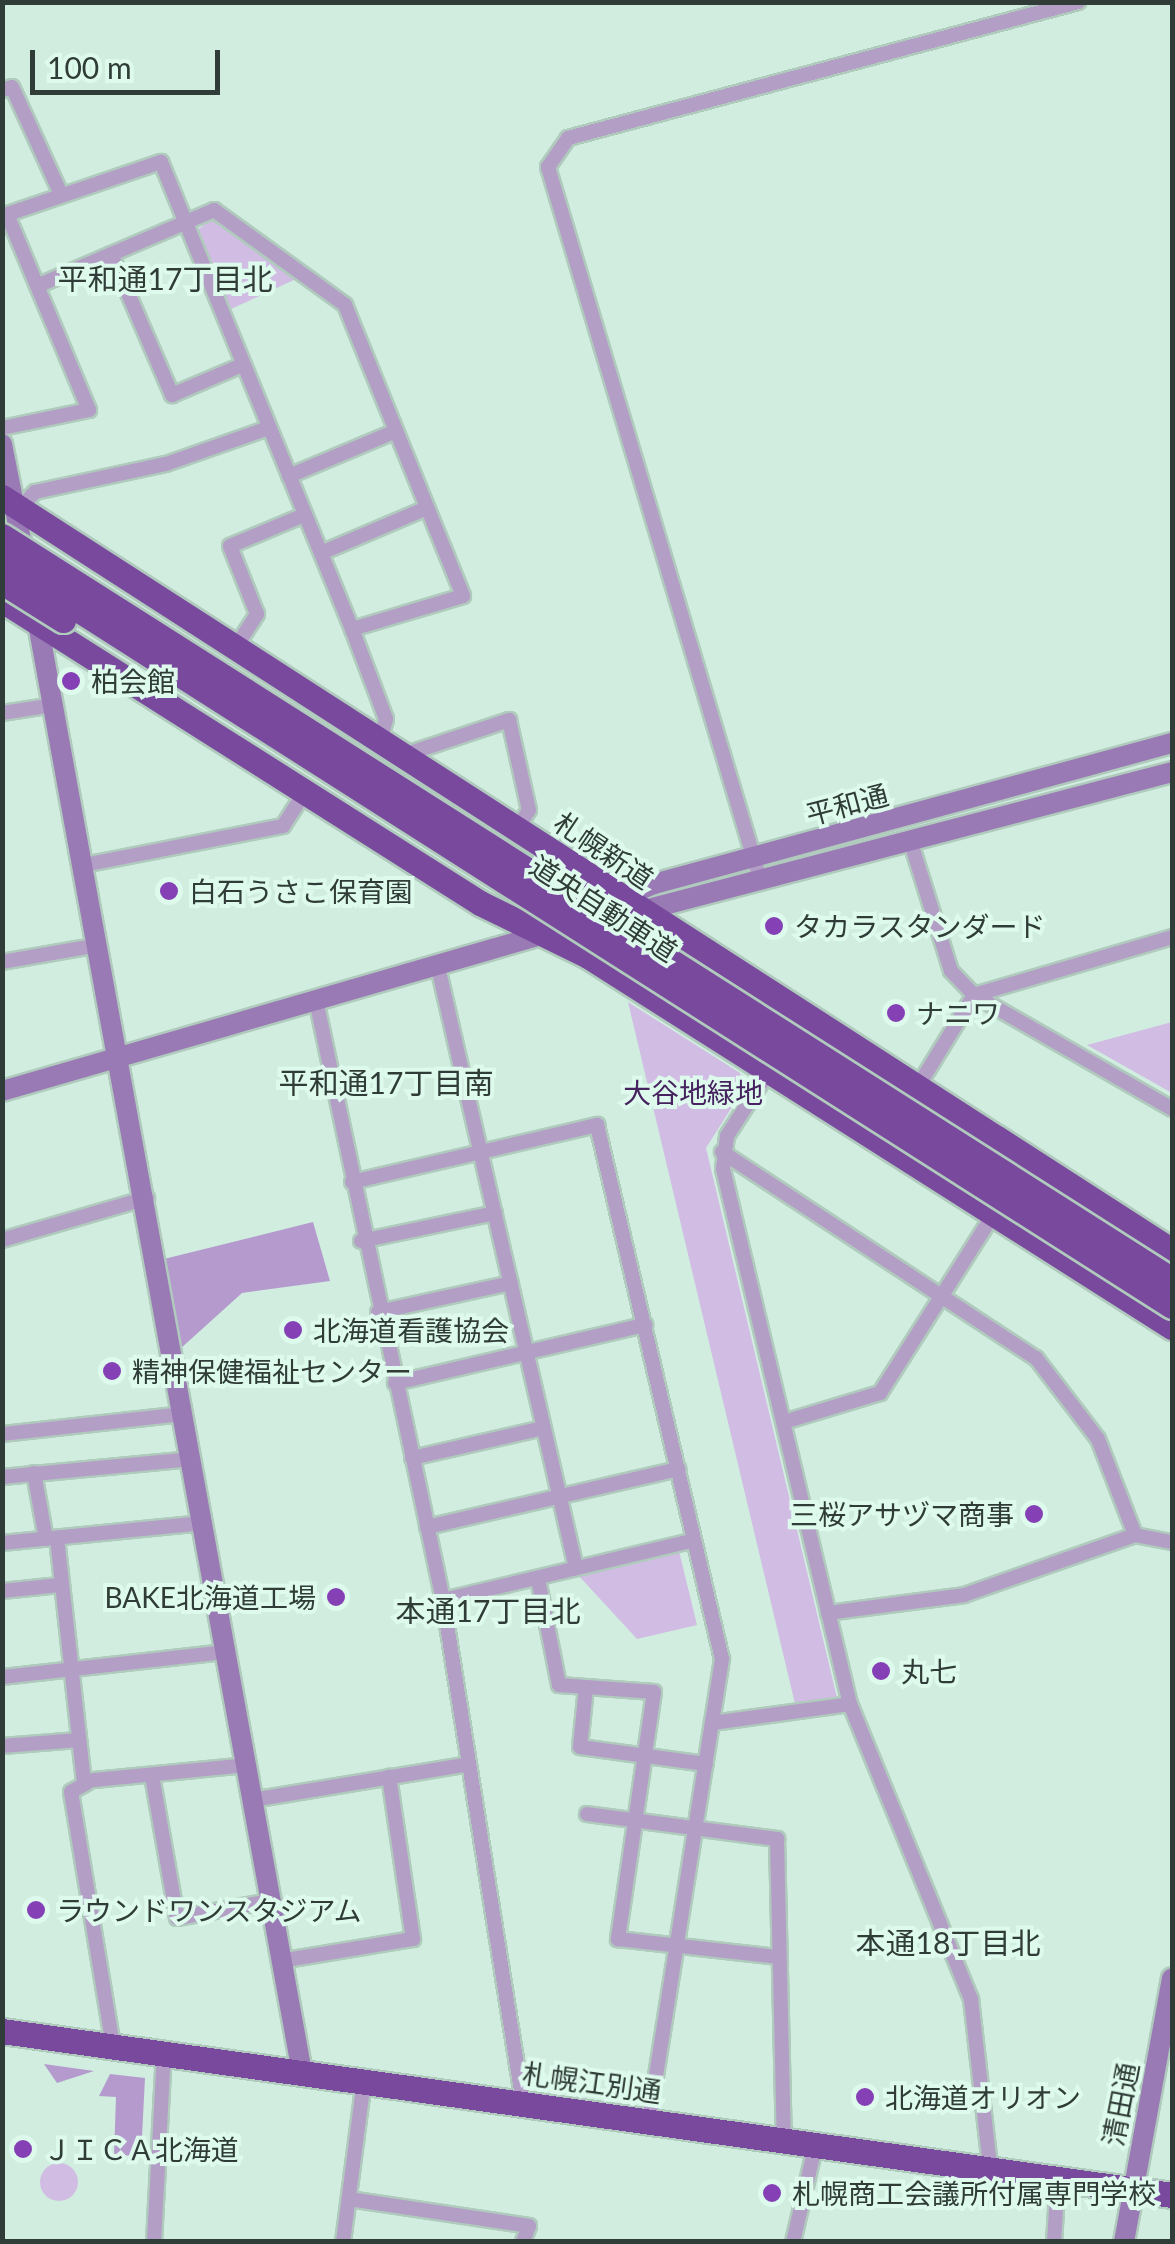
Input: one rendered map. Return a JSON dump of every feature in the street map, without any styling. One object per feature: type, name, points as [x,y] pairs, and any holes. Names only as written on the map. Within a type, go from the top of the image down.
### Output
[{"type":"highway","points":[[10,506],[126,594],[396,766],[438,774]]},
{"type":"highway","name":"札幌新道","points":[[10,506],[237,645],[438,774],[617,896],[1172,1251]]},
{"type":"highway","name":"道央自動車道","points":[[2,536],[1172,1280]]},
{"type":"highway","name":"道央自動車道","points":[[2,562],[1172,1306]]},
{"type":"highway","points":[[2,582],[438,860],[480,903]]},
{"type":"highway","points":[[2,600],[480,903],[542,934],[769,1071],[1172,1327]]},
{"type":"highway","name":"札幌江別通","points":[[2,2031],[1172,2195]]},
{"type":"street","points":[[760,879],[548,167],[568,138],[1078,2]]},
{"type":"street","points":[[2,90],[12,87],[60,194]]},
{"type":"street","points":[[2,428],[89,410],[4,215],[160,162],[352,629],[386,719],[382,738]]},
{"type":"street","points":[[37,286],[214,210],[345,306],[463,596],[352,629]]},
{"type":"street","points":[[111,254],[172,395],[242,364]]},
{"type":"street","points":[[10,506],[35,492],[166,464],[268,428]]},
{"type":"street","points":[[289,476],[396,431]]},
{"type":"street","points":[[2,444],[10,506],[38,623],[146,1198],[302,2072]]},
{"type":"street","points":[[321,553],[428,508]]},
{"type":"street","points":[[237,645],[257,614],[230,546],[304,515]]},
{"type":"street","points":[[2,713],[54,705]]},
{"type":"street","points":[[407,754],[509,720],[529,810],[518,828]]},
{"type":"street","name":"平和通","points":[[542,934],[617,896],[1172,743]]},
{"type":"street","name":"平和通","points":[[2,1091],[542,934],[644,913],[1172,772]]},
{"type":"street","points":[[84,865],[283,826],[305,792]]},
{"type":"street","points":[[910,840],[950,971],[974,995],[1172,1109]]},
{"type":"street","points":[[917,1088],[974,995],[1172,937]]},
{"type":"street","points":[[2,962],[99,944]]},
{"type":"street","points":[[438,967],[576,1568]]},
{"type":"street","points":[[316,1000],[361,1241],[443,1600],[523,2103]]},
{"type":"street","points":[[769,1071],[722,1152],[850,1704],[971,1999],[990,2167]]},
{"type":"street","points":[[352,1182],[597,1125],[722,1659],[680,1950],[649,2120]]},
{"type":"street","points":[[722,1152],[1016,1340],[1070,1395],[1103,1450],[1135,1535]]},
{"type":"street","points":[[2,1240],[146,1198]]},
{"type":"street","points":[[361,1241],[496,1213]]},
{"type":"street","points":[[784,1422],[880,1393],[994,1215]]},
{"type":"street","points":[[378,1312],[511,1284]]},
{"type":"street","points":[[396,1383],[526,1356],[645,1325]]},
{"type":"street","points":[[2,1434],[184,1414]]},
{"type":"street","points":[[412,1458],[544,1428]]},
{"type":"street","points":[[2,1477],[192,1459]]},
{"type":"street","points":[[427,1526],[678,1469]]},
{"type":"street","points":[[34,1472],[60,1585],[87,1784]]},
{"type":"street","points":[[2,1543],[203,1524]]},
{"type":"street","points":[[828,1613],[964,1594],[1135,1535],[1172,1542]]},
{"type":"street","points":[[443,1600],[694,1540]]},
{"type":"street","points":[[538,1578],[559,1685],[654,1692],[618,1940],[680,1950],[780,1957]]},
{"type":"street","points":[[2,1591],[60,1585]]},
{"type":"street","points":[[2,1677],[226,1652]]},
{"type":"street","points":[[586,1687],[580,1747],[706,1764]]},
{"type":"street","points":[[712,1723],[850,1704]]},
{"type":"street","points":[[2,1746],[79,1740]]},
{"type":"street","points":[[252,1800],[469,1764]]},
{"type":"street","points":[[113,2047],[71,1792],[87,1784],[246,1765]]},
{"type":"street","points":[[152,1776],[176,1918],[270,1901]]},
{"type":"street","points":[[280,1961],[414,1939],[388,1777]]},
{"type":"street","points":[[588,1814],[777,1839],[784,2138]]},
{"type":"street","name":"清田通","points":[[1124,2242],[1172,1978]]},
{"type":"street","points":[[154,2242],[164,2054]]},
{"type":"street","points":[[343,2242],[364,2080]]},
{"type":"street","points":[[793,2242],[816,2144]]},
{"type":"street","points":[[1054,2242],[1058,2179]]},
{"type":"street","points":[[348,2198],[528,2226],[523,2242]]},
{"type":"green space","points":[[213,218],[296,279],[229,310],[196,231]]},
{"type":"green space","name":"大谷地緑地","points":[[628,1002],[740,1073],[744,1088],[706,1148],[838,1702],[796,1708]]},
{"type":"green space","points":[[1172,1022],[1172,1093],[1087,1045]]},
{"type":"green space","points":[[679,1551],[697,1625],[637,1639],[578,1575]]},
{"type":"green space","points":[[59,2163],[72,2169],[78,2182],[72,2195],[59,2201],[46,2195],[40,2182],[46,2169]]},
{"type":"shaded area","points":[[313,1222],[330,1281],[242,1293],[180,1349],[164,1259]]},
{"type":"shaded area","points":[[44,2064],[94,2071],[57,2083]]},
{"type":"shaded area","points":[[110,2074],[145,2078],[141,2156],[114,2155],[116,2097],[99,2096]]},
{"type":"place","name":"柏会館","points":[[71,681]]},
{"type":"place","name":"白石うさこ保育園","points":[[169,891]]},
{"type":"place","name":"タカラスタンダード","points":[[774,926]]},
{"type":"place","name":"ナニワ","points":[[896,1013]]},
{"type":"place","name":"北海道看護協会","points":[[293,1330]]},
{"type":"place","name":"精神保健福祉センター","points":[[112,1371]]},
{"type":"place","name":"三桜アサヅマ商事","points":[[1034,1514]]},
{"type":"place","name":"BAKE北海道工場","points":[[336,1597]]},
{"type":"place","name":"丸七","points":[[881,1671]]},
{"type":"place","name":"ラウンドワンスタジアム","points":[[36,1910]]},
{"type":"place","name":"北海道オリオン","points":[[865,2097]]},
{"type":"place","name":"ＪＩＣＡ北海道","points":[[23,2149]]},
{"type":"place","name":"札幌商工会議所付属専門学校","points":[[772,2193]]},
{"type":"district","name":"平和通17丁目北","points":[[165,278]]},
{"type":"district","name":"平和通17丁目南","points":[[386,1082]]},
{"type":"district","name":"本通17丁目北","points":[[488,1610]]},
{"type":"district","name":"本通18丁目北","points":[[948,1942]]}]
